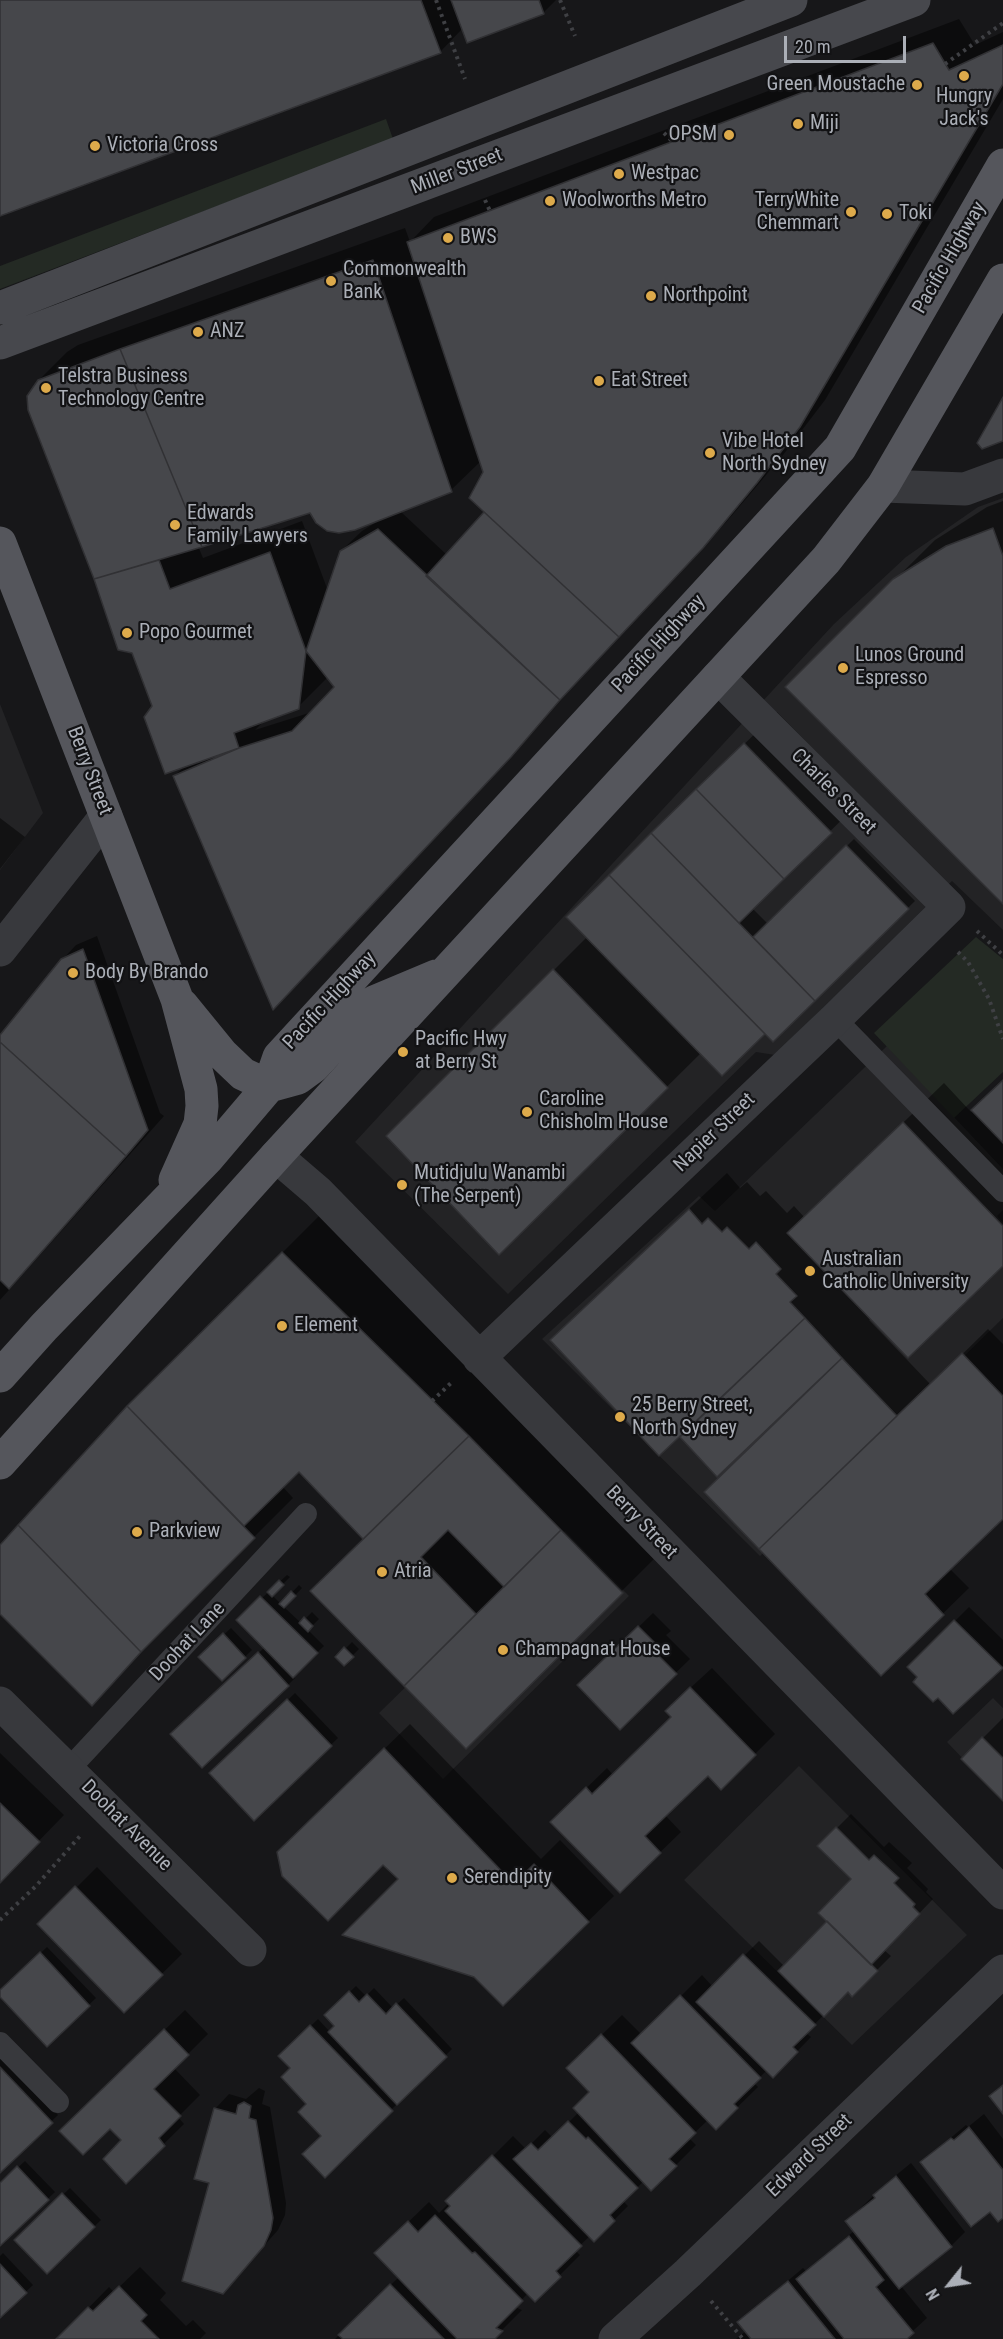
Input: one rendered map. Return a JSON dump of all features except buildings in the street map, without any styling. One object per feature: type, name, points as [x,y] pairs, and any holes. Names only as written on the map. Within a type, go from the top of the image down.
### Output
[{"type":"main road","name":"Miller Street","points":[[0,308],[791,0]]},
{"type":"main road","name":"Miller Street","points":[[0,343],[914,0]]},
{"type":"main road","name":"Pacific Highway","points":[[0,1376],[44,1327],[207,1159],[269,1086],[279,1057],[840,448],[1003,165]]},
{"type":"main road","name":"Pacific Highway","points":[[0,1462],[276,1156],[825,560],[883,486],[1003,280]]},
{"type":"main road","name":"Berry Street","points":[[0,543],[177,999],[201,1089],[200,1124],[190,1150],[163,1203]]},
{"type":"main road","name":"Pacific Highway","points":[[269,1086],[298,1078],[313,1067],[374,1002],[446,972]]},
{"type":"main road","name":"Berry Street","points":[[177,999],[222,1054],[243,1074],[269,1086]]},
{"type":"street","points":[[883,486],[965,489],[1003,475]]},
{"type":"street","name":"Charles Street","points":[[718,677],[949,907]]},
{"type":"street","points":[[0,950],[106,816]]},
{"type":"street","name":"Napier Street","points":[[479,1358],[835,1019],[949,907]]},
{"type":"street","name":"Berry Street","points":[[276,1156],[318,1192],[1003,1893]]},
{"type":"street","name":"Doohat Avenue","points":[[0,1703],[250,1950]]},
{"type":"street","name":"Edward Street","points":[[615,2339],[688,2273],[1003,1971]]},
{"type":"lane","points":[[835,1019],[925,1119],[1003,1191]]},
{"type":"lane","name":"Doohat Lane","points":[[69,1769],[306,1514]]},
{"type":"lane","points":[[0,2043],[58,2102]]},
{"type":"path","points":[[436,0],[465,79]]},
{"type":"path","points":[[560,0],[574,36]]},
{"type":"path","points":[[945,64],[1003,23]]},
{"type":"path","points":[[951,945],[968,962],[989,999],[1003,1039]]},
{"type":"path","points":[[0,1920],[36,1886],[63,1854],[108,1808]]},
{"type":"path","points":[[711,2300],[742,2339]]},
{"type":"shaded area","points":[[386,119],[393,139],[0,289],[0,266]]},
{"type":"shaded area","points":[[1003,498],[1003,930],[952,881],[775,1055],[756,1052],[508,1294],[355,1142],[834,624],[906,557],[978,507]]},
{"type":"shaded area","points":[[0,704],[43,813],[0,870]]},
{"type":"shaded area","points":[[976,937],[1003,959],[1003,1072],[954,1118],[874,1033]]},
{"type":"shaded area","name":"Australian Catholic University","points":[[887,1046],[1003,1169],[1003,1210],[997,1216],[1003,1223],[1003,1318],[760,1556],[542,1339],[699,1196],[715,1211]]},
{"type":"shaded area","name":"Champagnat House","points":[[565,1531],[629,1596],[443,1779],[379,1713]]},
{"type":"shaded area","points":[[993,1698],[1003,1708],[1003,1801],[947,1742]]},
{"type":"shaded area","points":[[799,1766],[967,1935],[852,2045],[684,1880]]},
{"type":"place","name":"Hungry Jack's","points":[[964,76]]},
{"type":"place","name":"Green Moustache","points":[[917,85]]},
{"type":"place","name":"Miji","points":[[798,124]]},
{"type":"place","name":"OPSM","points":[[729,135]]},
{"type":"place","name":"Victoria Cross","points":[[95,146]]},
{"type":"place","name":"Westpac","points":[[619,174]]},
{"type":"place","name":"Woolworths Metro","points":[[550,201]]},
{"type":"place","name":"TerryWhite Chemmart","points":[[851,212]]},
{"type":"place","name":"Toki","points":[[887,214]]},
{"type":"place","name":"BWS","points":[[448,238]]},
{"type":"place","name":"Commonwealth Bank","points":[[331,281]]},
{"type":"place","name":"Northpoint","points":[[651,296]]},
{"type":"place","name":"ANZ","points":[[198,332]]},
{"type":"place","name":"Eat Street","points":[[599,381]]},
{"type":"place","name":"Telstra Business Technology Centre","points":[[46,388]]},
{"type":"place","name":"Vibe Hotel North Sydney","points":[[710,453]]},
{"type":"place","name":"Edwards Family Lawyers","points":[[175,525]]},
{"type":"place","name":"Popo Gourmet","points":[[127,633]]},
{"type":"place","name":"Lunos Ground Espresso","points":[[843,668]]},
{"type":"place","name":"Body By Brando","points":[[73,973]]},
{"type":"place","name":"Pacific Hwy at Berry St","points":[[403,1052]]},
{"type":"place","name":"Caroline Chisholm House","points":[[527,1112]]},
{"type":"place","name":"Mutidjulu Wanambi (The Serpent)","points":[[402,1185]]},
{"type":"place","name":"Australian Catholic University","points":[[810,1271]]},
{"type":"place","name":"Element","points":[[282,1326]]},
{"type":"place","name":"25 Berry Street, North Sydney","points":[[620,1417]]},
{"type":"place","name":"Parkview","points":[[137,1532]]},
{"type":"place","name":"Atria","points":[[382,1572]]},
{"type":"place","name":"Champagnat House","points":[[503,1650]]},
{"type":"place","name":"Serendipity","points":[[452,1878]]}]
